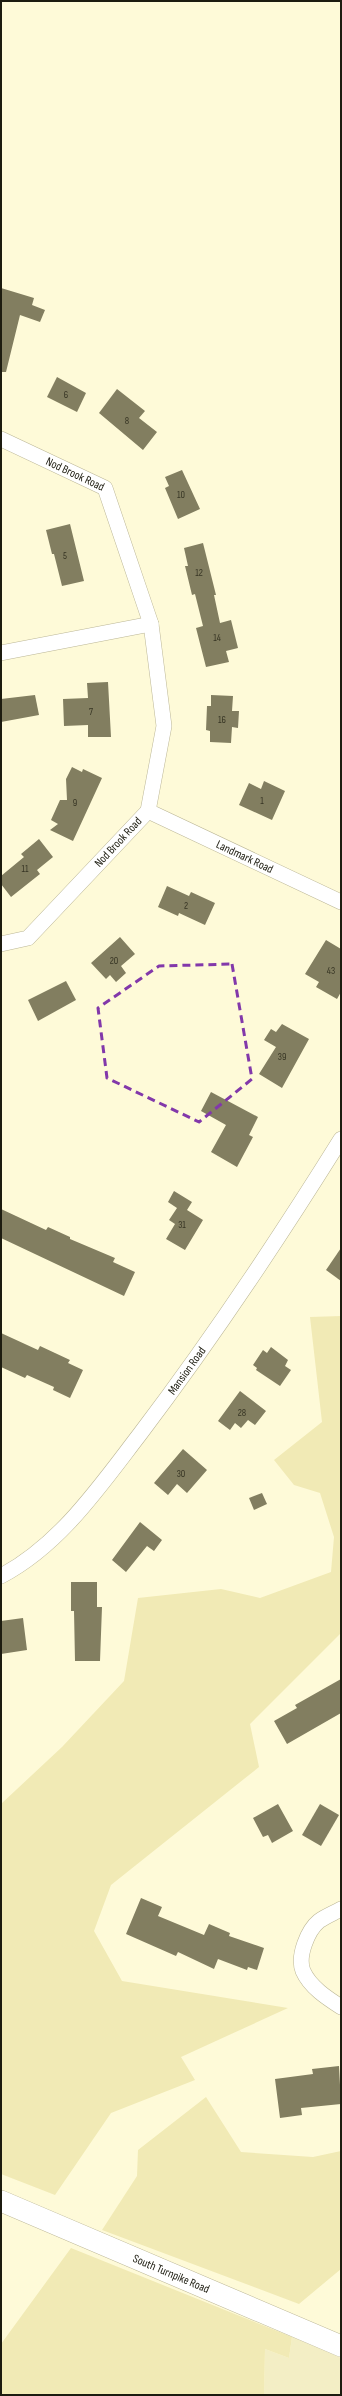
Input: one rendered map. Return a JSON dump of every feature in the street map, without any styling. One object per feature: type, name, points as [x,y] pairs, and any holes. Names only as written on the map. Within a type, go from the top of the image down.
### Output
[{"type":"main road","name":"South Turnpike Road","points":[[1,2201],[341,2346]]},
{"type":"street","name":"Nod Brook Road","points":[[1,439],[105,488],[151,624],[164,726],[148,810],[28,938],[1,944]]},
{"type":"street","points":[[1,653],[151,624]]},
{"type":"street","name":"Landmark Road","points":[[148,810],[341,902]]},
{"type":"street","name":"Mansion Road","points":[[1,1576],[44,1547],[70,1521],[113,1468],[180,1380],[252,1277],[341,1139]]},
{"type":"street","points":[[341,1909],[320,1920],[308,1933],[303,1951],[303,1971],[320,1992],[341,2007]]},
{"type":"highlighted area","points":[[232,964],[252,1079],[199,1122],[107,1078],[98,1008],[159,966]]},
{"type":"shaded area","points":[[341,1316],[341,1633],[250,1724],[259,1767],[111,1885],[94,1931],[122,1981],[288,2008],[181,2057],[195,2080],[111,2113],[55,2195],[1,2174],[1,1804],[62,1747],[124,1681],[138,1598],[221,1589],[260,1598],[331,1572],[334,1537],[320,1493],[294,1485],[274,1460],[322,1422],[310,1317]]},
{"type":"shaded area","points":[[206,2097],[241,2152],[313,2157],[341,2151],[341,2269],[299,2304],[102,2230],[137,2176],[138,2150]]},
{"type":"shaded area","points":[[71,2248],[292,2337],[289,2358],[265,2349],[264,2395],[1,2395],[1,2344]]},
{"type":"shaded area","points":[[292,2337],[341,2358],[341,2395],[264,2395],[265,2349],[289,2358]]},
{"type":"building","points":[[1,288],[34,298],[32,305],[45,310],[40,322],[20,315],[6,372],[1,372]]},
{"type":"building","points":[[57,377],[86,393],[77,412],[47,397]]},
{"type":"building","points":[[117,389],[145,411],[139,418],[157,432],[143,450],[99,413]]},
{"type":"building","points":[[182,470],[200,509],[178,519],[165,488],[169,486],[165,477]]},
{"type":"building","points":[[70,524],[84,581],[62,586],[46,530]]},
{"type":"building","points":[[203,543],[216,595],[214,595],[220,623],[231,620],[238,648],[226,651],[229,662],[206,667],[196,628],[203,626],[195,594],[192,595],[185,566],[188,566],[184,548]]},
{"type":"building","points":[[108,682],[111,737],[88,737],[88,725],[64,726],[63,699],[88,698],[87,683]]},
{"type":"building","points":[[35,695],[39,715],[1,722],[1,699]]},
{"type":"building","points":[[211,695],[233,696],[232,711],[239,711],[238,728],[232,727],[231,743],[210,742],[210,731],[206,730],[207,706],[211,706]]},
{"type":"building","points":[[72,767],[82,772],[83,769],[102,778],[73,841],[50,830],[58,824],[51,820],[60,800],[67,800],[66,779]]},
{"type":"building","points":[[264,781],[285,791],[272,820],[239,805],[249,783],[261,789]]},
{"type":"building","points":[[39,839],[53,857],[37,870],[40,874],[11,897],[1,884],[1,876],[24,857],[21,854]]},
{"type":"building","points":[[167,886],[189,896],[191,892],[215,903],[205,925],[179,913],[178,916],[158,907]]},
{"type":"building","points":[[120,937],[135,954],[121,966],[126,973],[116,982],[110,975],[106,979],[91,963]]},
{"type":"building","points":[[326,940],[341,949],[341,992],[337,999],[316,987],[319,982],[305,974]]},
{"type":"building","points":[[66,981],[76,1000],[38,1021],[28,1000]]},
{"type":"building","points":[[282,1024],[309,1039],[282,1088],[259,1074],[276,1047],[264,1040],[271,1029],[276,1032]]},
{"type":"building","points":[[211,1092],[258,1117],[249,1135],[253,1137],[237,1167],[211,1152],[226,1125],[201,1111]]},
{"type":"building","points":[[174,1191],[192,1202],[187,1210],[203,1220],[185,1250],[166,1239],[175,1224],[169,1220],[177,1208],[168,1202]]},
{"type":"building","points":[[1,1209],[46,1230],[48,1227],[70,1237],[70,1239],[115,1258],[113,1262],[135,1272],[124,1296],[1,1238]]},
{"type":"building","points":[[341,1248],[341,1281],[326,1270]]},
{"type":"building","points":[[1,1333],[38,1350],[40,1346],[70,1360],[68,1363],[83,1370],[70,1398],[53,1390],[54,1387],[27,1375],[25,1378],[1,1367]]},
{"type":"building","points":[[271,1347],[288,1360],[285,1366],[291,1370],[280,1386],[256,1370],[257,1368],[253,1365],[263,1350],[267,1353]]},
{"type":"building","points":[[240,1391],[266,1411],[255,1425],[248,1420],[241,1428],[235,1423],[230,1430],[218,1421]]},
{"type":"building","points":[[183,1449],[207,1470],[187,1493],[177,1484],[168,1495],[154,1483]]},
{"type":"building","points":[[262,1493],[267,1504],[254,1510],[249,1498]]},
{"type":"building","points":[[140,1522],[162,1540],[154,1551],[147,1546],[126,1572],[112,1560]]},
{"type":"building","points":[[71,1582],[97,1582],[97,1607],[102,1607],[100,1661],[75,1661],[74,1611],[71,1611]]},
{"type":"building","points":[[23,1618],[27,1650],[1,1654],[1,1621]]},
{"type":"building","points":[[341,1679],[341,1713],[287,1744],[274,1721],[297,1708],[295,1705]]},
{"type":"building","points":[[278,1804],[293,1831],[272,1843],[268,1835],[263,1837],[253,1818]]},
{"type":"building","points":[[320,1804],[339,1815],[321,1846],[302,1835]]},
{"type":"building","points":[[141,1898],[162,1907],[158,1916],[204,1935],[209,1924],[230,1933],[229,1936],[264,1948],[257,1970],[248,1967],[247,1970],[218,1959],[214,1969],[178,1952],[176,1956],[126,1934]]},
{"type":"building","points":[[339,2066],[341,2104],[301,2108],[302,2115],[280,2118],[275,2079],[313,2074],[312,2069]]}]
